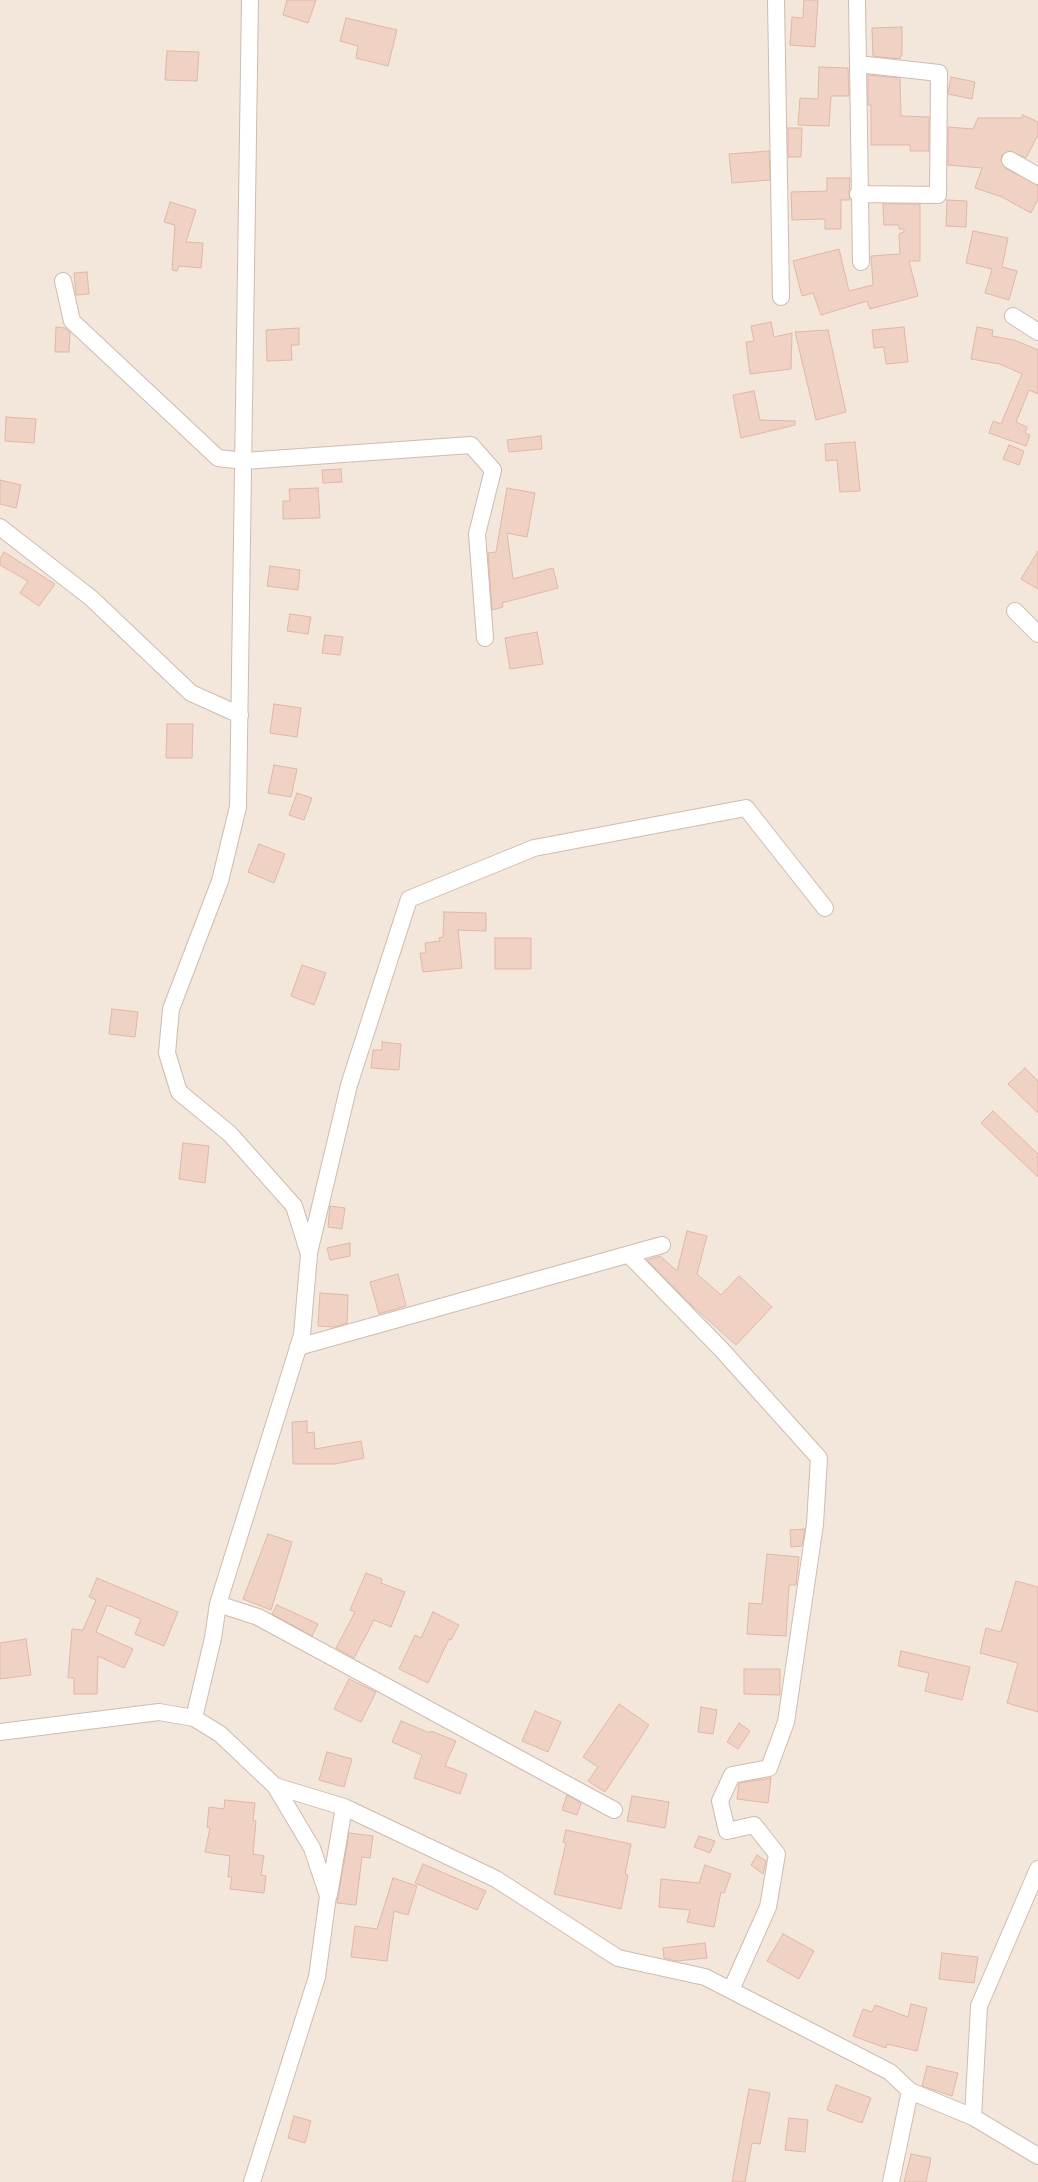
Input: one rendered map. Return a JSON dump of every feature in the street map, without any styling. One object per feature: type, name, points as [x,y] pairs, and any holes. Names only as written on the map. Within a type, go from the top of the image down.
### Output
[{"type":"street","points":[[250,0],[238,807],[220,881],[171,1009],[167,1053],[179,1092],[230,1134],[294,1206],[309,1254]]},
{"type":"street","points":[[776,0],[781,297]]},
{"type":"street","points":[[857,0],[858,194],[860,262]]},
{"type":"street","points":[[858,64],[939,73],[938,195],[858,194]]},
{"type":"street","points":[[1010,160],[1038,176]]},
{"type":"street","points":[[63,281],[72,321],[218,458],[244,461],[471,445],[493,470],[477,534],[485,638]]},
{"type":"street","points":[[1013,316],[1038,332]]},
{"type":"street","points":[[0,527],[92,598],[191,693],[240,715]]},
{"type":"street","points":[[1015,611],[1038,634]]},
{"type":"street","points":[[194,1718],[213,1638],[218,1604],[302,1334],[309,1254],[349,1085],[409,899],[534,848],[746,808],[825,908]]},
{"type":"street","points":[[298,1347],[662,1245]]},
{"type":"street","points":[[629,1255],[721,1349],[819,1458],[815,1524],[786,1722],[769,1768],[732,1775],[720,1801],[727,1831],[754,1825],[777,1854],[768,1907],[731,1990]]},
{"type":"street","points":[[218,1604],[258,1617],[614,1810]]},
{"type":"street","points":[[0,1732],[159,1712],[194,1718],[220,1734],[275,1786],[312,1848],[328,1896]]},
{"type":"street","points":[[275,1786],[344,1807],[496,1879],[618,1958],[705,1977],[890,2072],[910,2091],[972,2117],[1038,2156]]},
{"type":"street","points":[[252,2182],[317,1976],[328,1896],[344,1807]]},
{"type":"street","points":[[972,2117],[979,2006],[1038,1869]]},
{"type":"street","points":[[891,2182],[910,2091]]},
{"type":"shaded area","points":[[0,0],[1038,0],[1038,2182],[0,2182]]},
{"type":"building","points":[[287,0],[316,0],[308,23],[283,15]]},
{"type":"building","points":[[804,0],[818,0],[815,47],[790,45],[792,17],[803,18]]},
{"type":"building","points":[[346,18],[397,30],[388,66],[356,58],[358,46],[340,41]]},
{"type":"building","points":[[902,27],[902,56],[900,56],[900,59],[873,56],[872,28]]},
{"type":"building","points":[[167,51],[199,52],[197,81],[165,80]]},
{"type":"building","points":[[819,67],[848,68],[849,96],[831,96],[829,126],[798,125],[800,98],[818,99]]},
{"type":"building","points":[[868,75],[900,78],[901,116],[929,117],[929,151],[910,151],[910,145],[871,145],[871,105],[868,105]]},
{"type":"building","points":[[951,77],[975,82],[972,99],[948,94]]},
{"type":"building","points":[[1023,115],[1038,122],[1038,135],[1026,158],[1010,151],[1002,155],[1001,160],[1005,168],[1038,185],[1038,199],[1031,213],[1002,197],[975,188],[982,168],[948,165],[948,127],[973,129],[978,118],[1022,118]]},
{"type":"building","points":[[788,128],[802,128],[801,157],[788,157]]},
{"type":"building","points":[[769,151],[770,180],[732,183],[729,154]]},
{"type":"building","points":[[827,178],[850,178],[850,200],[841,200],[841,229],[825,229],[825,219],[792,220],[791,192],[827,191]]},
{"type":"building","points":[[947,200],[967,201],[966,227],[946,226]]},
{"type":"building","points":[[170,202],[196,210],[186,242],[203,243],[201,268],[179,266],[177,271],[172,270],[175,225],[164,222]]},
{"type":"building","points":[[883,204],[920,204],[920,261],[909,261],[918,296],[870,309],[867,301],[821,315],[813,293],[802,296],[793,261],[839,249],[849,291],[873,285],[871,256],[900,254],[899,234],[904,232],[904,229],[899,229],[899,225],[884,225]]},
{"type":"building","points":[[973,231],[1008,238],[1002,267],[1017,271],[1009,300],[985,293],[992,269],[966,263]]},
{"type":"building","points":[[87,272],[89,294],[76,295],[74,273]]},
{"type":"building","points":[[771,322],[774,337],[792,333],[791,369],[750,374],[746,342],[754,341],[751,326]]},
{"type":"building","points":[[56,327],[65,328],[70,332],[69,352],[55,352]]},
{"type":"building","points":[[904,327],[908,362],[886,364],[884,347],[874,348],[872,330]]},
{"type":"building","points":[[977,327],[993,330],[992,336],[1014,340],[1038,350],[1038,394],[1029,390],[1016,422],[1027,427],[1025,433],[1030,435],[1026,446],[989,433],[993,421],[1001,424],[1022,374],[1000,364],[971,359]]},
{"type":"building","points":[[299,328],[299,345],[291,345],[292,360],[267,361],[266,330]]},
{"type":"building","points":[[828,330],[846,412],[816,420],[795,332]]},
{"type":"building","points":[[754,391],[760,420],[795,421],[795,425],[741,438],[733,395]]},
{"type":"building","points":[[6,417],[36,419],[34,443],[5,441]]},
{"type":"building","points":[[541,436],[542,449],[509,452],[507,440]]},
{"type":"building","points":[[855,442],[860,491],[840,492],[837,460],[826,461],[825,444]]},
{"type":"building","points":[[1009,445],[1024,451],[1019,465],[1003,459]]},
{"type":"building","points":[[341,469],[342,482],[323,483],[322,470]]},
{"type":"building","points":[[0,480],[21,485],[16,508],[0,504]]},
{"type":"building","points":[[318,488],[320,518],[283,519],[283,501],[290,501],[289,489]]},
{"type":"building","points":[[507,488],[535,493],[527,537],[507,533],[513,579],[553,568],[558,588],[502,603],[503,607],[492,610],[488,553],[496,552]]},
{"type":"building","points":[[1038,551],[1038,589],[1021,579]]},
{"type":"building","points":[[4,552],[55,584],[39,606],[20,593],[28,581],[0,565],[0,559]]},
{"type":"building","points":[[270,566],[300,570],[298,590],[267,586]]},
{"type":"building","points":[[290,614],[311,617],[308,634],[287,631]]},
{"type":"building","points":[[537,632],[543,664],[510,669],[505,638]]},
{"type":"building","points":[[325,635],[343,637],[340,655],[322,653]]},
{"type":"building","points":[[274,704],[301,708],[297,737],[270,733]]},
{"type":"building","points":[[167,724],[193,724],[192,758],[166,758]]},
{"type":"building","points":[[274,765],[297,769],[291,797],[268,793]]},
{"type":"building","points":[[297,793],[312,798],[304,820],[289,815]]},
{"type":"building","points":[[259,844],[285,854],[274,883],[248,872]]},
{"type":"building","points":[[444,912],[486,913],[486,931],[458,930],[462,968],[423,972],[420,953],[426,953],[425,943],[440,941],[439,938],[443,937]]},
{"type":"building","points":[[495,938],[531,938],[531,969],[495,969]]},
{"type":"building","points":[[302,965],[326,973],[314,1005],[291,996]]},
{"type":"building","points":[[112,1009],[138,1012],[135,1037],[109,1034]]},
{"type":"building","points":[[382,1042],[401,1044],[399,1070],[371,1068],[373,1050],[382,1050]]},
{"type":"building","points":[[1025,1068],[1038,1081],[1038,1113],[1008,1084]]},
{"type":"building","points":[[993,1111],[1038,1154],[1038,1177],[981,1123]]},
{"type":"building","points":[[183,1143],[209,1146],[205,1183],[179,1179]]},
{"type":"building","points":[[330,1206],[345,1208],[342,1229],[328,1227]]},
{"type":"building","points":[[687,1231],[707,1236],[697,1274],[721,1295],[739,1276],[772,1307],[736,1345],[688,1302],[647,1260],[660,1256],[677,1271]]},
{"type":"building","points":[[350,1243],[350,1256],[330,1260],[327,1248]]},
{"type":"building","points":[[398,1274],[406,1306],[379,1314],[370,1282]]},
{"type":"building","points":[[320,1293],[348,1295],[347,1323],[335,1327],[318,1326]]},
{"type":"building","points":[[307,1421],[307,1433],[314,1432],[315,1449],[361,1441],[364,1458],[335,1464],[293,1464],[292,1422]]},
{"type":"building","points":[[805,1529],[802,1546],[791,1547],[790,1530]]},
{"type":"building","points":[[268,1534],[292,1542],[271,1610],[243,1599]]},
{"type":"building","points":[[767,1554],[799,1557],[796,1585],[789,1585],[786,1636],[747,1634],[749,1603],[762,1604]]},
{"type":"building","points":[[366,1573],[382,1579],[381,1583],[405,1592],[391,1627],[374,1620],[354,1658],[336,1648],[355,1612],[350,1610]]},
{"type":"building","points":[[97,1578],[178,1612],[164,1646],[135,1634],[141,1619],[107,1605],[96,1632],[133,1649],[124,1668],[98,1656],[97,1694],[74,1694],[74,1678],[68,1678],[72,1629],[83,1630],[96,1600],[89,1597]]},
{"type":"building","points":[[1016,1581],[1038,1587],[1038,1712],[1007,1703],[1018,1663],[980,1653],[986,1628],[1001,1632]]},
{"type":"building","points":[[277,1605],[318,1624],[312,1636],[272,1614]]},
{"type":"building","points":[[433,1612],[459,1625],[451,1640],[449,1639],[428,1683],[399,1669],[415,1635],[421,1638]]},
{"type":"building","points":[[26,1639],[31,1675],[0,1679],[0,1643]]},
{"type":"building","points":[[901,1651],[970,1667],[962,1700],[925,1691],[929,1673],[898,1666]]},
{"type":"building","points":[[744,1669],[780,1669],[780,1695],[744,1694]]},
{"type":"building","points":[[349,1679],[376,1692],[361,1722],[334,1709]]},
{"type":"building","points":[[619,1704],[649,1725],[605,1792],[588,1781],[598,1767],[583,1757]]},
{"type":"building","points":[[701,1707],[717,1710],[713,1734],[698,1732]]},
{"type":"building","points":[[535,1711],[561,1722],[548,1752],[522,1741]]},
{"type":"building","points":[[401,1721],[430,1733],[431,1731],[456,1741],[445,1766],[467,1774],[460,1794],[414,1778],[422,1755],[392,1742]]},
{"type":"building","points":[[739,1723],[750,1731],[738,1749],[727,1742]]},
{"type":"building","points":[[327,1752],[352,1759],[344,1787],[319,1780]]},
{"type":"building","points":[[771,1778],[768,1803],[737,1799],[739,1783]]},
{"type":"building","points":[[567,1795],[581,1803],[577,1815],[562,1810]]},
{"type":"building","points":[[632,1796],[669,1802],[665,1828],[627,1821]]},
{"type":"building","points":[[225,1800],[255,1803],[253,1820],[256,1821],[253,1854],[264,1856],[261,1875],[266,1876],[264,1893],[230,1889],[232,1877],[228,1877],[230,1856],[205,1852],[210,1828],[207,1827],[209,1807],[224,1809]]},
{"type":"building","points":[[566,1830],[631,1844],[625,1874],[628,1875],[621,1909],[554,1894],[566,1843],[563,1842]]},
{"type":"building","points":[[349,1833],[373,1836],[370,1858],[362,1857],[356,1905],[337,1903]]},
{"type":"building","points":[[699,1836],[715,1841],[710,1853],[694,1847]]},
{"type":"building","points":[[757,1855],[766,1861],[763,1874],[751,1865]]},
{"type":"building","points":[[423,1864],[486,1891],[477,1910],[415,1883]]},
{"type":"building","points":[[705,1865],[731,1874],[724,1893],[721,1892],[714,1927],[687,1922],[690,1910],[659,1907],[661,1879],[699,1883]]},
{"type":"building","points":[[393,1878],[417,1886],[408,1915],[394,1911],[387,1961],[351,1957],[355,1926],[377,1929]]},
{"type":"building","points":[[783,1934],[814,1951],[799,1979],[767,1961]]},
{"type":"building","points":[[705,1943],[707,1958],[676,1961],[664,1958],[663,1948]]},
{"type":"building","points":[[942,1953],[978,1957],[974,1983],[939,1979]]},
{"type":"building","points":[[911,2004],[927,2008],[917,2051],[887,2044],[886,2048],[853,2036],[863,2009],[872,2012],[875,2005],[908,2017]]},
{"type":"building","points":[[927,2066],[958,2073],[952,2096],[922,2086]]},
{"type":"building","points":[[836,2085],[871,2098],[862,2123],[827,2110]]},
{"type":"building","points":[[749,2089],[770,2093],[760,2144],[752,2143],[745,2182],[732,2182]]},
{"type":"building","points":[[294,2116],[311,2121],[305,2143],[288,2138]]},
{"type":"building","points":[[789,2118],[808,2120],[805,2152],[785,2150]]},
{"type":"building","points":[[911,2154],[931,2158],[926,2182],[904,2182]]}]
